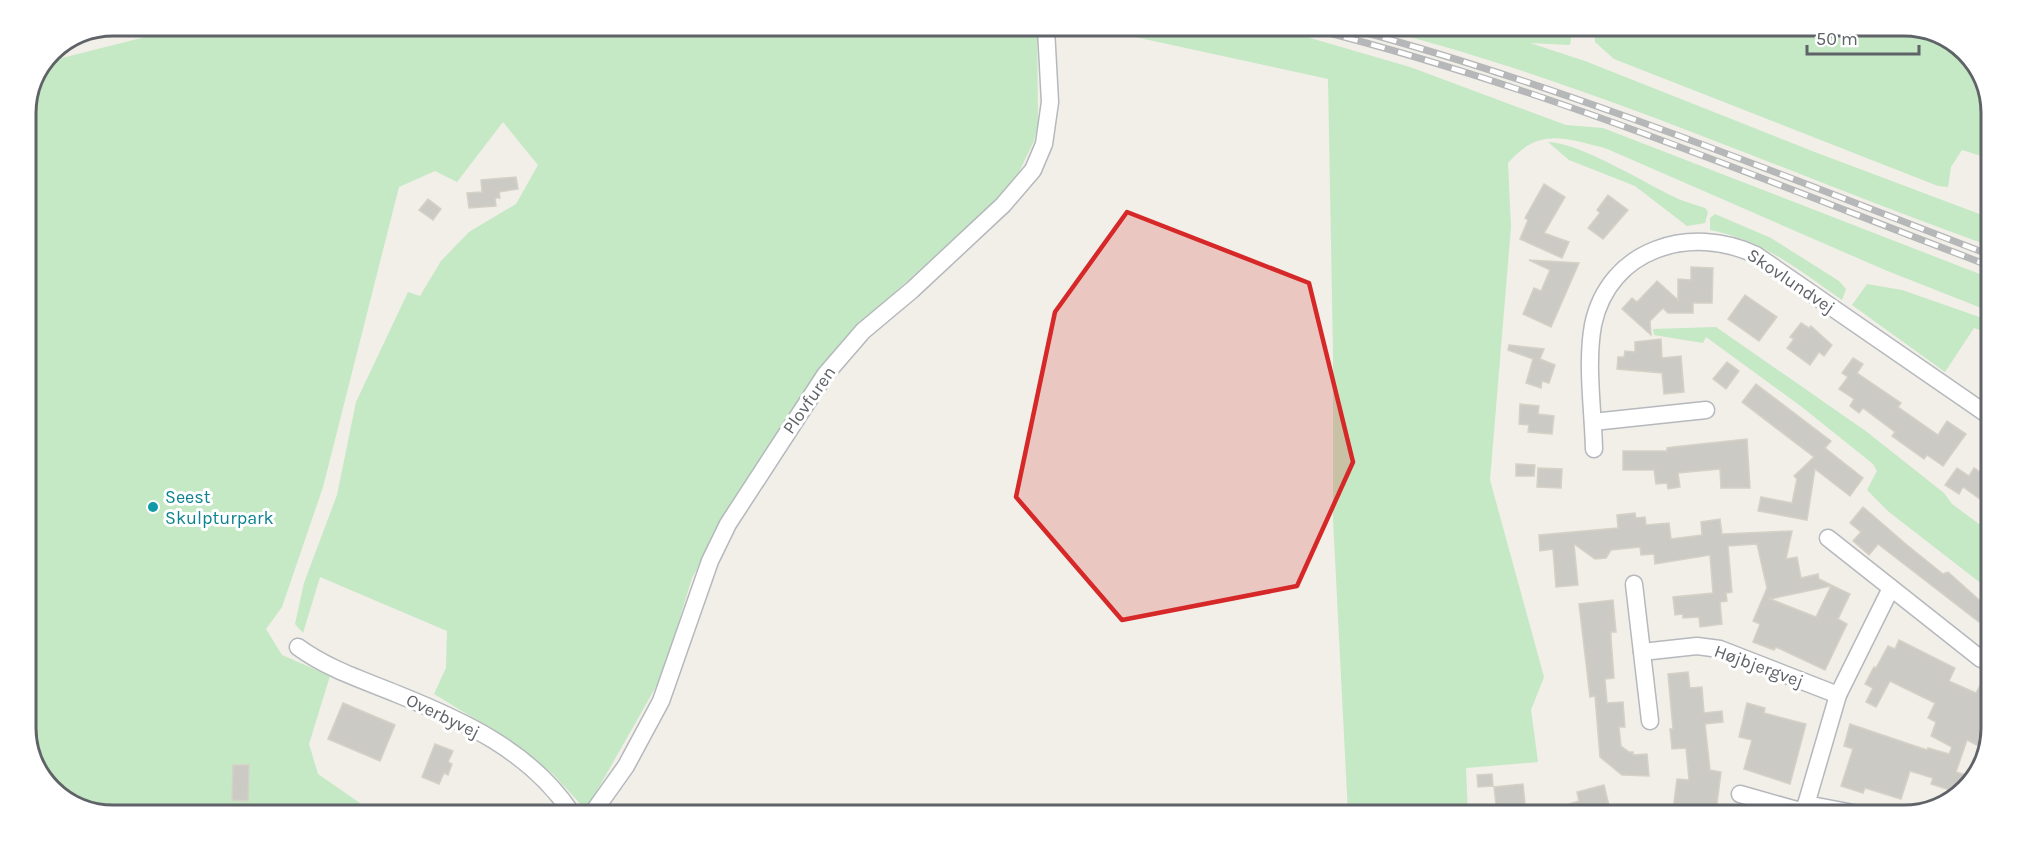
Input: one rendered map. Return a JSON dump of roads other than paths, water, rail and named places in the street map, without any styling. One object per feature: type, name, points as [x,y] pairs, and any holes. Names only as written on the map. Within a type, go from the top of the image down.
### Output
[{"type":"street","name":"Plovfuren","points":[[598,805],[626,766],[660,701],[710,561],[728,524],[825,375],[863,332],[912,290],[1003,205],[1033,170],[1044,144],[1050,102],[1046,36]]},
{"type":"street","name":"Skovlundvej","points":[[1594,449],[1591,344],[1594,323],[1610,286],[1640,258],[1677,242],[1718,241],[1756,255],[1981,410]]},
{"type":"street","points":[[1593,422],[1706,410]]},
{"type":"street","points":[[1828,538],[1981,659]]},
{"type":"street","points":[[1634,584],[1650,721]]},
{"type":"street","points":[[1806,805],[1838,695],[1891,588]]},
{"type":"street","name":"Højbjergvej","points":[[1642,652],[1697,646],[1720,649],[1838,695]]},
{"type":"street","name":"Overbyvej","points":[[298,647],[335,669],[447,716],[492,740],[540,773],[565,805]]},
{"type":"street","points":[[1740,794],[1785,805]]},
{"type":"railway","points":[[1339,36],[1403,53],[1572,108],[1981,263]]},
{"type":"railway","points":[[1377,36],[1437,53],[1596,106],[1755,164],[1981,252]]},
{"type":"place","name":"Seest Skulpturpark","points":[[153,507]]}]
